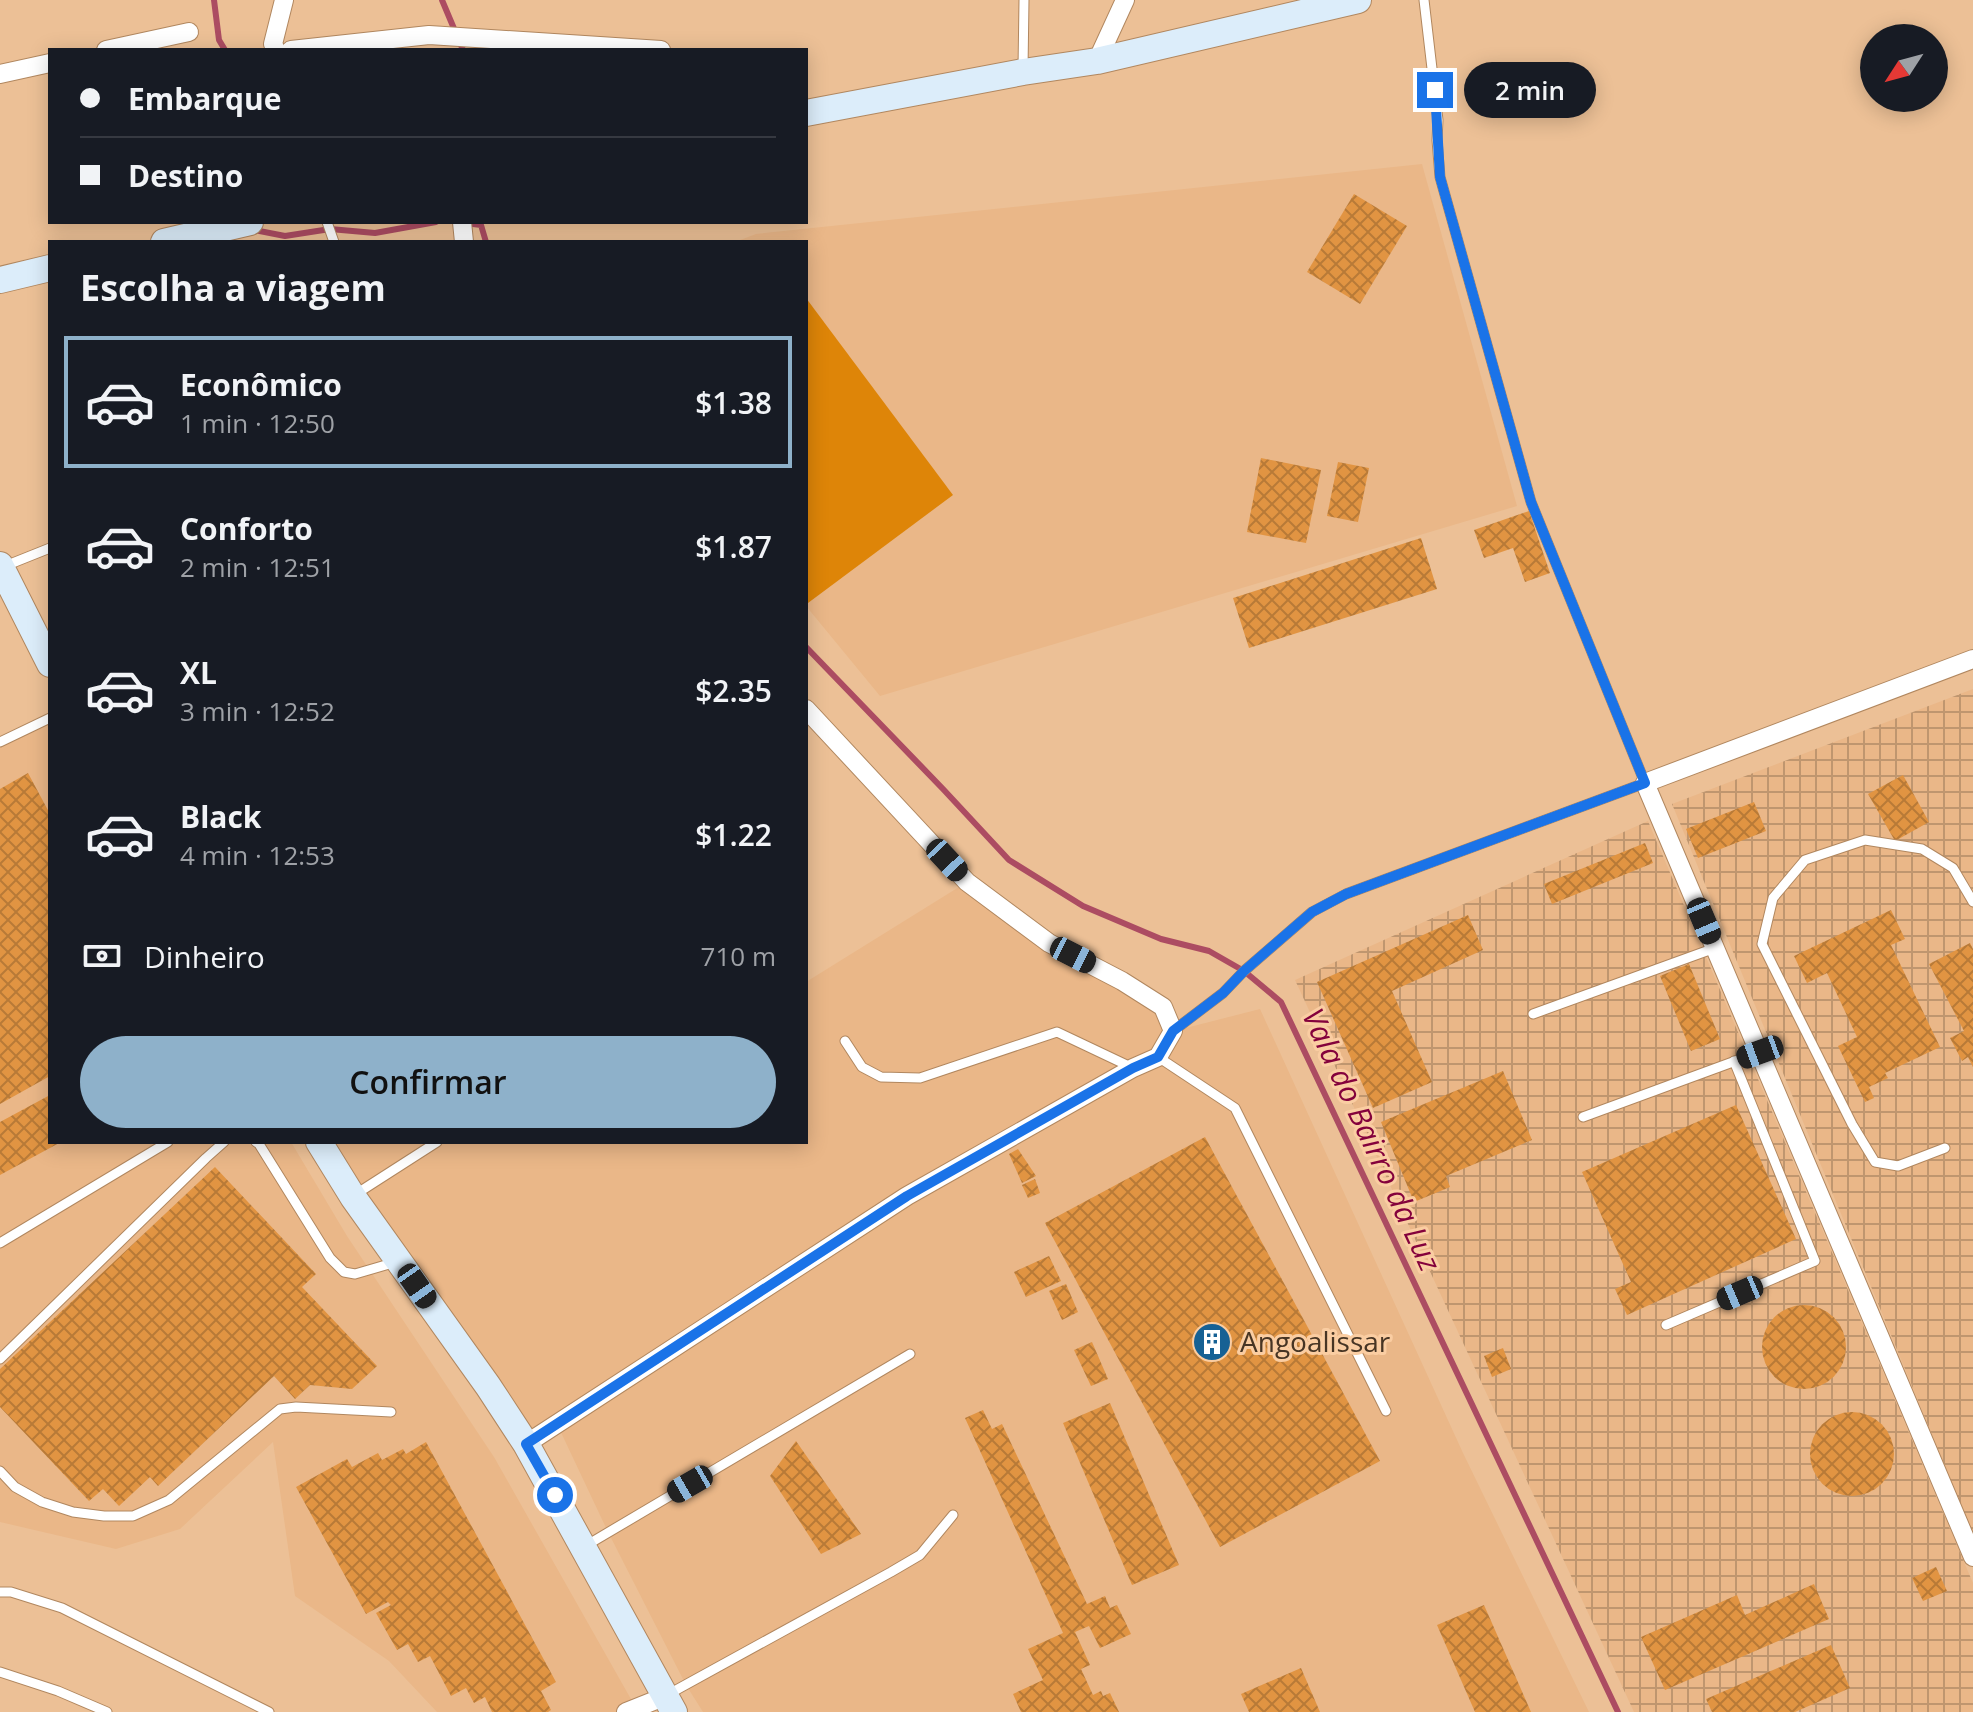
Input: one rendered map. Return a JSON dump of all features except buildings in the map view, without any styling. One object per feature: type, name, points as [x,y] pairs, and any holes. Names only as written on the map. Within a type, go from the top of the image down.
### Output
[{"type":"street","points":[[275,48],[273,44],[284,0]]},
{"type":"street","points":[[1097,61],[1125,0]]},
{"type":"street","points":[[808,112],[1097,61],[1358,0]]},
{"type":"street","points":[[115,48],[189,32]]},
{"type":"street","points":[[309,48],[429,35],[630,48]]},
{"type":"street","points":[[0,74],[48,63]]},
{"type":"street","points":[[173,240],[241,224]]},
{"type":"street","points":[[0,280],[48,268]]},
{"type":"street","points":[[1,566],[48,660]]},
{"type":"street","points":[[1973,659],[1645,783],[1973,1557]]},
{"type":"street","points":[[526,1444],[907,1196],[1133,1068],[1158,1057],[1173,1031],[1163,1007],[1122,981],[1049,943],[967,882],[808,711]]},
{"type":"street","points":[[320,1144],[353,1197],[526,1444],[670,1704],[626,1712]]},
{"type":"lane","points":[[1023,72],[1024,0]]},
{"type":"lane","points":[[1173,1031],[1223,993],[1312,912],[1346,894],[1645,783],[1526,487],[1440,177],[1438,120],[1424,0]]},
{"type":"lane","points":[[1,566],[48,549]]},
{"type":"lane","points":[[0,742],[48,719]]},
{"type":"lane","points":[[1945,1148],[1898,1166],[1875,1162],[1852,1124],[1762,944],[1773,898],[1805,860],[1865,840],[1922,849],[1953,868],[1973,902]]},
{"type":"lane","points":[[1533,1014],[1715,948]]},
{"type":"lane","points":[[845,1041],[862,1067],[881,1077],[920,1078],[1057,1032],[1133,1068]]},
{"type":"lane","points":[[1583,1117],[1760,1052]]},
{"type":"lane","points":[[1158,1057],[1235,1108],[1386,1411]]},
{"type":"lane","points":[[1666,1325],[1815,1261],[1734,1061]]},
{"type":"lane","points":[[0,1243],[165,1144]]},
{"type":"lane","points":[[0,1359],[222,1144]]},
{"type":"lane","points":[[259,1144],[330,1258],[344,1272],[355,1274],[399,1261]]},
{"type":"lane","points":[[353,1197],[434,1144]]},
{"type":"lane","points":[[584,1547],[910,1354]]},
{"type":"lane","points":[[0,1471],[15,1487],[42,1502],[73,1512],[133,1516],[169,1500],[280,1409],[296,1407],[391,1412]]},
{"type":"lane","points":[[670,1704],[920,1555],[953,1515]]},
{"type":"lane","points":[[0,1592],[11,1592],[62,1608],[269,1712]]},
{"type":"lane","points":[[0,1672],[58,1691],[107,1712]]},
{"type":"shaded area","points":[[1422,164],[1517,506],[880,696],[808,608],[808,240],[740,240],[756,234]]},
{"type":"shaded area","points":[[808,301],[953,495],[808,603]]},
{"type":"shaded area","points":[[1973,689],[1973,1534],[1672,804]]},
{"type":"shaded area","points":[[48,719],[48,1144],[292,1144],[347,1236],[494,1457],[636,1708],[626,1712],[437,1712],[389,1661],[295,1596],[273,1442],[180,1529],[116,1549],[0,1522],[0,742]]},
{"type":"shaded area","points":[[1648,821],[1973,1583],[1973,1712],[1634,1712],[1295,980]]},
{"type":"shaded area","points":[[967,882],[1163,1007],[1174,1031],[1260,1009],[1463,1453],[1589,1712],[703,1712],[686,1685],[608,1532],[557,1424],[526,1444],[320,1144],[808,1144],[808,981]]},
{"type":"waterway","points":[[214,0],[219,40],[224,48]]},
{"type":"waterway","points":[[442,0],[462,48]]},
{"type":"waterway","points":[[254,230],[285,236],[330,229],[375,233],[425,224]]},
{"type":"waterway","points":[[473,224],[481,225],[485,240]]},
{"type":"waterway","name":"Vala do Bairro da Luz","points":[[808,649],[1009,860],[1083,906],[1161,939],[1209,951],[1244,971],[1281,1002],[1618,1712]]},
{"type":"place","name":"Angoalissar","points":[[1212,1342]]},
{"type":"route","points":[[555,1495],[526,1444],[907,1196],[1133,1068],[1158,1057],[1173,1031],[1223,993],[1312,912],[1346,894],[1645,783],[1531,502],[1440,177],[1435,90]]}]
